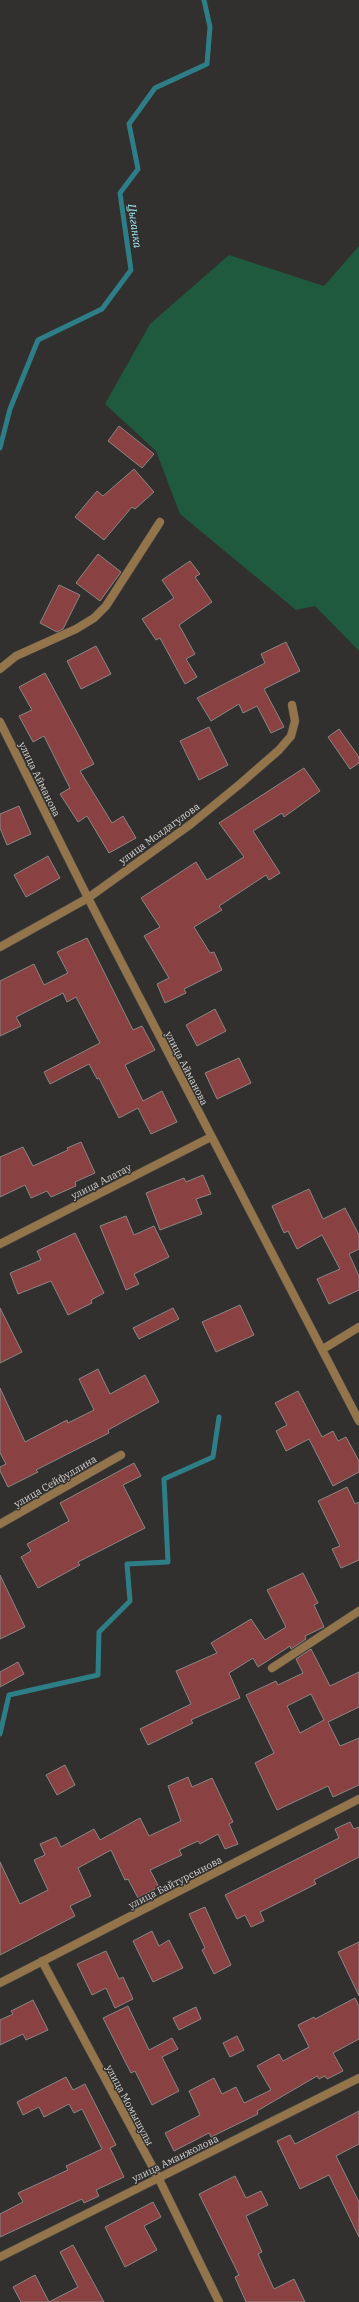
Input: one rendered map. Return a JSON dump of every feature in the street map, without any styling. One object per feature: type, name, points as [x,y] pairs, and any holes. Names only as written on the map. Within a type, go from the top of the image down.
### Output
[{"type":"street","points":[[0,669],[16,656],[76,629],[94,618],[106,606],[160,522]]},
{"type":"street","name":"улица Молдагулова","points":[[0,947],[88,898],[191,824],[279,750],[291,736],[295,721],[292,705]]},
{"type":"street","name":"улица Айманова","points":[[0,722],[88,898],[359,1421]]},
{"type":"street","name":"улица Алатау","points":[[0,1244],[211,1137]]},
{"type":"street","points":[[323,1349],[359,1327]]},
{"type":"street","name":"улица Сейфуллина","points":[[0,1524],[121,1455]]},
{"type":"street","points":[[272,1668],[359,1612]]},
{"type":"street","name":"улица Байтурсынова","points":[[0,1983],[359,1798]]},
{"type":"street","name":"улица Момышулы","points":[[42,1961],[158,2177],[218,2302]]},
{"type":"street","name":"улица Аманжолова","points":[[0,2257],[359,2078]]},
{"type":"green space","points":[[359,246],[359,651],[315,606],[296,610],[180,514],[156,451],[105,404],[150,324],[229,255],[324,286]]},
{"type":"building","points":[[119,426],[154,454],[142,468],[108,441]]},
{"type":"building","points":[[134,469],[154,492],[135,509],[132,507],[104,540],[75,517],[97,491],[103,496]]},
{"type":"building","points":[[98,554],[121,572],[100,601],[76,583]]},
{"type":"building","points":[[190,561],[200,574],[195,577],[212,602],[179,625],[195,654],[186,659],[197,677],[185,684],[160,638],[156,640],[142,619],[174,598],[162,580]]},
{"type":"building","points":[[59,585],[80,595],[63,629],[57,632],[40,623]]},
{"type":"building","points":[[286,642],[300,671],[264,689],[284,727],[271,733],[257,706],[243,713],[239,704],[211,721],[197,698],[265,663],[261,654]]},
{"type":"building","points":[[96,646],[111,674],[81,689],[67,661]]},
{"type":"building","points":[[45,673],[94,764],[80,771],[112,823],[123,816],[136,838],[109,853],[87,816],[78,822],[60,794],[70,788],[44,736],[33,742],[19,716],[32,710],[19,687]]},
{"type":"building","points":[[209,727],[228,765],[199,780],[180,741]]},
{"type":"building","points":[[339,729],[359,757],[359,763],[350,769],[328,737]]},
{"type":"building","points":[[304,768],[320,791],[284,817],[282,813],[253,831],[280,873],[269,880],[266,875],[219,906],[222,910],[194,927],[210,953],[214,952],[222,970],[184,989],[186,993],[165,1003],[157,984],[169,978],[144,936],[160,927],[141,898],[196,862],[207,880],[244,857],[219,823]]},
{"type":"building","points":[[19,806],[31,834],[7,845],[0,828],[0,814]]},
{"type":"building","points":[[48,856],[60,878],[26,897],[14,875]]},
{"type":"building","points":[[87,938],[133,1030],[142,1026],[155,1050],[125,1065],[143,1101],[162,1091],[177,1122],[151,1134],[138,1108],[119,1118],[99,1078],[97,1079],[89,1064],[50,1084],[44,1072],[100,1043],[76,997],[67,1002],[63,993],[16,1017],[21,1026],[0,1036],[0,981],[34,964],[44,985],[68,973],[57,952]]},
{"type":"building","points":[[215,1009],[226,1031],[197,1046],[186,1025]]},
{"type":"building","points":[[239,1058],[251,1083],[217,1099],[205,1073]]},
{"type":"building","points":[[81,1142],[95,1173],[75,1182],[76,1186],[51,1197],[47,1191],[31,1198],[25,1185],[0,1197],[0,1157],[23,1147],[33,1166],[68,1150],[67,1148]]},
{"type":"building","points":[[203,1175],[211,1194],[196,1199],[202,1214],[160,1230],[146,1193],[184,1178],[186,1182]]},
{"type":"building","points":[[309,1189],[323,1219],[345,1208],[359,1235],[359,1249],[349,1254],[359,1276],[359,1290],[329,1304],[317,1279],[340,1269],[322,1235],[297,1249],[288,1231],[284,1233],[272,1206]]},
{"type":"building","points":[[126,1216],[134,1235],[154,1226],[169,1257],[134,1274],[139,1284],[126,1290],[100,1226]]},
{"type":"building","points":[[75,1233],[104,1293],[91,1300],[92,1303],[68,1315],[51,1281],[18,1294],[10,1273],[41,1260],[37,1251]]},
{"type":"building","points":[[240,1305],[254,1335],[216,1352],[202,1322]]},
{"type":"building","points":[[0,1308],[22,1352],[0,1363]]},
{"type":"building","points":[[173,1308],[179,1319],[139,1339],[133,1328]]},
{"type":"building","points":[[98,1369],[110,1394],[145,1375],[159,1402],[108,1430],[109,1433],[36,1470],[38,1472],[8,1487],[0,1471],[0,1467],[6,1464],[0,1453],[0,1388],[25,1442],[67,1420],[68,1423],[94,1410],[79,1379]]},
{"type":"building","points":[[298,1391],[322,1437],[333,1431],[338,1441],[346,1437],[359,1461],[359,1472],[333,1486],[309,1439],[286,1451],[276,1431],[287,1425],[275,1403]]},
{"type":"building","points":[[134,1463],[141,1476],[123,1485],[145,1528],[78,1562],[80,1565],[38,1588],[21,1557],[31,1551],[27,1544],[69,1521],[60,1503]]},
{"type":"building","points":[[347,1487],[355,1504],[359,1502],[359,1560],[341,1568],[332,1549],[340,1546],[318,1501]]},
{"type":"building","points":[[303,1573],[318,1603],[314,1605],[324,1627],[305,1636],[306,1639],[291,1649],[290,1646],[258,1667],[253,1658],[229,1673],[240,1698],[191,1720],[193,1723],[148,1745],[140,1729],[191,1704],[176,1671],[217,1653],[211,1643],[251,1619],[265,1640],[286,1627],[267,1590]]},
{"type":"building","points":[[0,1575],[25,1627],[0,1639]]},
{"type":"building","points":[[311,1649],[330,1686],[359,1672],[359,1707],[328,1722],[340,1746],[359,1738],[359,1785],[333,1797],[328,1786],[277,1810],[255,1763],[274,1753],[246,1695],[276,1681],[278,1685],[303,1673],[296,1659]],"holes":[[[311,1694],[324,1720],[300,1733],[287,1706]]]},
{"type":"building","points":[[18,1662],[24,1674],[0,1687],[0,1672]]},
{"type":"building","points":[[65,1765],[75,1785],[57,1795],[46,1775]]},
{"type":"building","points":[[188,1777],[192,1787],[212,1778],[233,1822],[229,1824],[238,1844],[225,1849],[218,1834],[200,1844],[198,1841],[179,1850],[182,1855],[150,1870],[159,1887],[138,1898],[128,1879],[125,1880],[111,1850],[78,1868],[91,1896],[70,1906],[75,1916],[0,1955],[0,1862],[20,1904],[48,1890],[34,1860],[45,1855],[40,1844],[56,1837],[61,1847],[94,1829],[100,1840],[140,1818],[149,1836],[181,1821],[168,1786]]},
{"type":"building","points":[[350,1822],[354,1829],[359,1827],[359,1857],[314,1880],[316,1884],[260,1912],[264,1921],[251,1927],[245,1915],[237,1919],[225,1895],[339,1838],[335,1829]]},
{"type":"building","points":[[205,1907],[231,1965],[214,1974],[202,1950],[205,1948],[189,1914]]},
{"type":"building","points":[[152,1931],[159,1946],[169,1940],[183,1968],[153,1982],[133,1941]]},
{"type":"building","points":[[359,1942],[359,1996],[338,1952]]},
{"type":"building","points":[[106,1951],[119,1979],[123,1977],[133,1999],[115,2008],[106,1988],[92,1995],[77,1964]]},
{"type":"building","points":[[355,1998],[359,2006],[359,2039],[333,2053],[343,2071],[327,2079],[325,2076],[319,2079],[317,2076],[257,2111],[258,2114],[211,2137],[209,2133],[174,2151],[165,2133],[200,2115],[189,2091],[214,2078],[222,2094],[236,2087],[244,2103],[271,2090],[257,2066],[279,2054],[283,2061],[309,2047],[298,2025],[314,2017],[315,2019]]},
{"type":"building","points":[[33,2000],[48,2030],[26,2040],[23,2034],[0,2045],[0,2020],[13,2014],[11,2011]]},
{"type":"building","points":[[128,2006],[149,2050],[172,2038],[178,2049],[162,2057],[179,2091],[152,2105],[135,2071],[131,2073],[103,2018]]},
{"type":"building","points":[[196,2007],[201,2019],[179,2030],[173,2018]]},
{"type":"building","points":[[237,2036],[244,2050],[230,2057],[223,2043]]},
{"type":"building","points":[[66,2077],[73,2090],[85,2084],[116,2145],[110,2148],[124,2177],[96,2190],[99,2196],[84,2203],[82,2199],[0,2237],[0,2214],[23,2202],[18,2193],[68,2170],[66,2166],[102,2149],[82,2109],[74,2113],[69,2104],[44,2117],[39,2107],[23,2115],[17,2102]]},
{"type":"building","points":[[359,2111],[359,2144],[336,2156],[359,2202],[359,2237],[329,2175],[300,2189],[277,2141],[290,2135],[295,2144]]},
{"type":"building","points":[[235,2176],[246,2198],[261,2191],[268,2205],[246,2216],[262,2252],[258,2254],[274,2289],[294,2279],[305,2302],[246,2302],[235,2277],[239,2275],[199,2194]]},
{"type":"building","points":[[153,2202],[161,2217],[144,2226],[157,2250],[125,2267],[105,2227]]},
{"type":"building","points":[[73,2245],[104,2302],[49,2302],[78,2287],[60,2252]]},
{"type":"building","points":[[35,2275],[49,2302],[21,2302],[13,2287]]},
{"type":"waterway","name":"Цыганка","points":[[0,448],[10,409],[38,340],[102,309],[131,270],[120,193],[138,169],[129,124],[155,88],[207,64],[210,27],[204,0]]},
{"type":"waterway","points":[[0,1734],[9,1695],[98,1675],[99,1632],[130,1601],[127,1564],[168,1562],[164,1479],[213,1457],[219,1417]]}]
